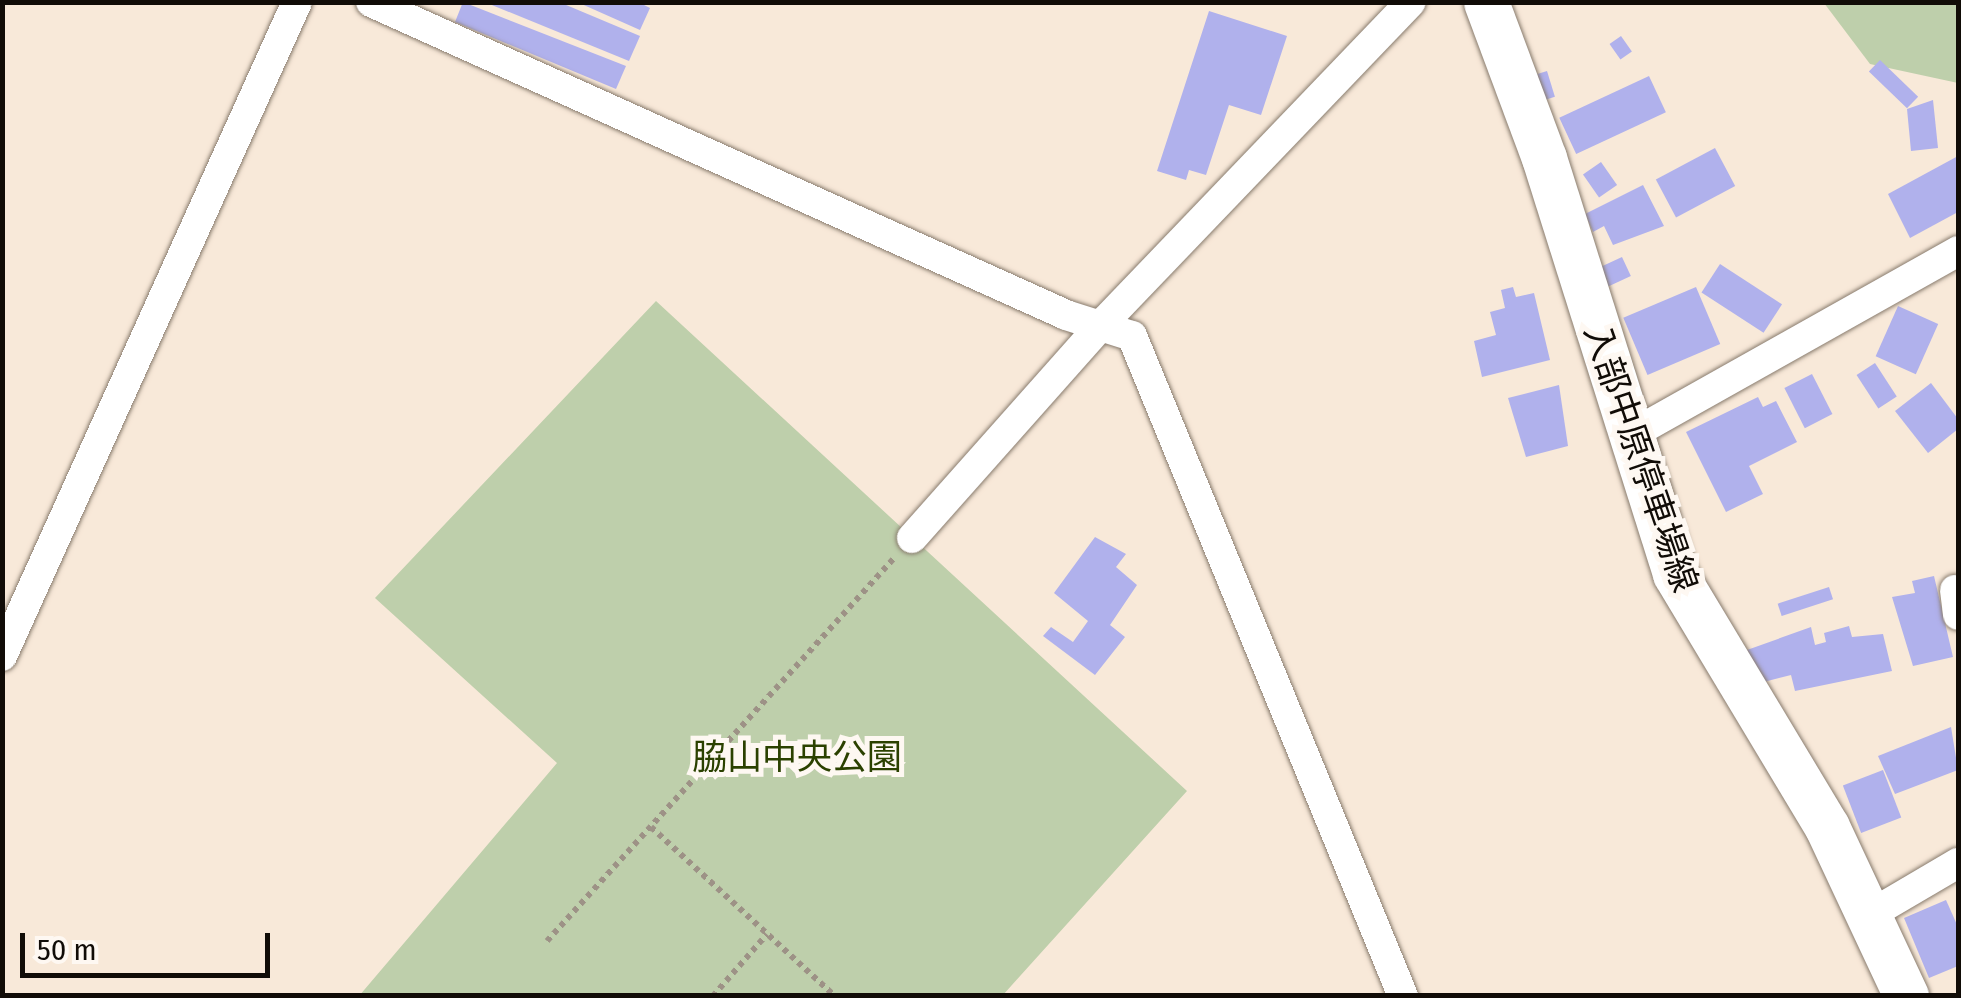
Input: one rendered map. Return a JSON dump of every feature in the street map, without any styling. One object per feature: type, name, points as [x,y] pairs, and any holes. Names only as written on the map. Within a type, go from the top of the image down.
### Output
[{"type":"main road","name":"入部中原停車場線","points":[[1486,2],[1544,158],[1627,436],[1675,574],[1827,827],[1871,914],[1906,996]]},
{"type":"street","points":[[2,656],[297,2]]},
{"type":"street","points":[[371,2],[1066,316],[1104,322],[1132,336],[1403,996]]},
{"type":"street","points":[[912,538],[1104,322],[1411,2]]},
{"type":"street","points":[[1627,436],[1958,251]]},
{"type":"street","points":[[1871,914],[1958,863]]},
{"type":"path","points":[[547,941],[912,538]]},
{"type":"path","points":[[651,827],[835,996]]},
{"type":"path","points":[[713,996],[767,934]]},
{"type":"green space","points":[[1824,3],[1958,3],[1958,83],[1870,64]]},
{"type":"green space","name":"脇山中央公園","points":[[656,301],[1187,791],[1003,995],[359,996],[557,763],[375,598]]},
{"type":"building","points":[[463,2],[626,66],[616,89],[455,22]]},
{"type":"building","points":[[559,2],[640,36],[629,61],[487,3]]},
{"type":"building","points":[[577,2],[638,2],[650,8],[640,30]]},
{"type":"building","points":[[1209,11],[1287,36],[1261,115],[1229,105],[1206,175],[1189,170],[1186,180],[1157,171]]},
{"type":"building","points":[[1621,36],[1632,52],[1620,60],[1610,44]]},
{"type":"building","points":[[1880,60],[1918,97],[1907,108],[1869,72]]},
{"type":"building","points":[[1547,71],[1555,97],[1541,101],[1533,75]]},
{"type":"building","points":[[1649,76],[1666,112],[1576,154],[1559,118]]},
{"type":"building","points":[[1933,100],[1938,148],[1911,151],[1907,109]]},
{"type":"building","points":[[1715,148],[1735,186],[1676,217],[1656,179]]},
{"type":"building","points":[[1958,156],[1958,212],[1910,238],[1888,194]]},
{"type":"building","points":[[1601,162],[1617,185],[1599,198],[1583,175]]},
{"type":"building","points":[[1643,185],[1664,226],[1613,245],[1604,226],[1593,232],[1585,214]]},
{"type":"building","points":[[1622,257],[1631,276],[1608,287],[1599,268]]},
{"type":"building","points":[[1720,264],[1782,304],[1764,333],[1701,293]]},
{"type":"building","points":[[1513,287],[1516,297],[1534,293],[1550,360],[1482,377],[1474,341],[1496,335],[1490,312],[1505,308],[1501,290]]},
{"type":"building","points":[[1696,287],[1720,344],[1648,375],[1623,318]]},
{"type":"building","points":[[1898,306],[1938,324],[1916,374],[1876,356]]},
{"type":"building","points":[[1875,363],[1897,397],[1878,409],[1857,375]]},
{"type":"building","points":[[1812,374],[1832,414],[1805,428],[1784,388]]},
{"type":"building","points":[[1931,383],[1958,419],[1958,429],[1928,453],[1895,411]]},
{"type":"building","points":[[1559,385],[1568,446],[1526,457],[1508,398]]},
{"type":"building","points":[[1758,397],[1763,407],[1776,401],[1797,442],[1749,466],[1763,494],[1726,512],[1686,432]]},
{"type":"building","points":[[1095,537],[1126,554],[1116,567],[1137,585],[1110,625],[1125,637],[1095,675],[1043,636],[1051,627],[1073,642],[1088,621],[1054,593]]},
{"type":"building","points":[[1934,576],[1953,657],[1913,666],[1892,597],[1915,593],[1912,581]]},
{"type":"building","points":[[1829,587],[1833,599],[1782,616],[1778,604]]},
{"type":"building","points":[[1849,626],[1852,637],[1883,634],[1892,671],[1795,691],[1791,675],[1756,684],[1747,650],[1811,627],[1815,645],[1826,642],[1824,633]]},
{"type":"building","points":[[1951,727],[1958,770],[1895,794],[1878,756]]},
{"type":"building","points":[[1883,770],[1901,818],[1861,833],[1843,785]]},
{"type":"building","points":[[1946,900],[1958,927],[1958,966],[1929,978],[1904,918]]}]
